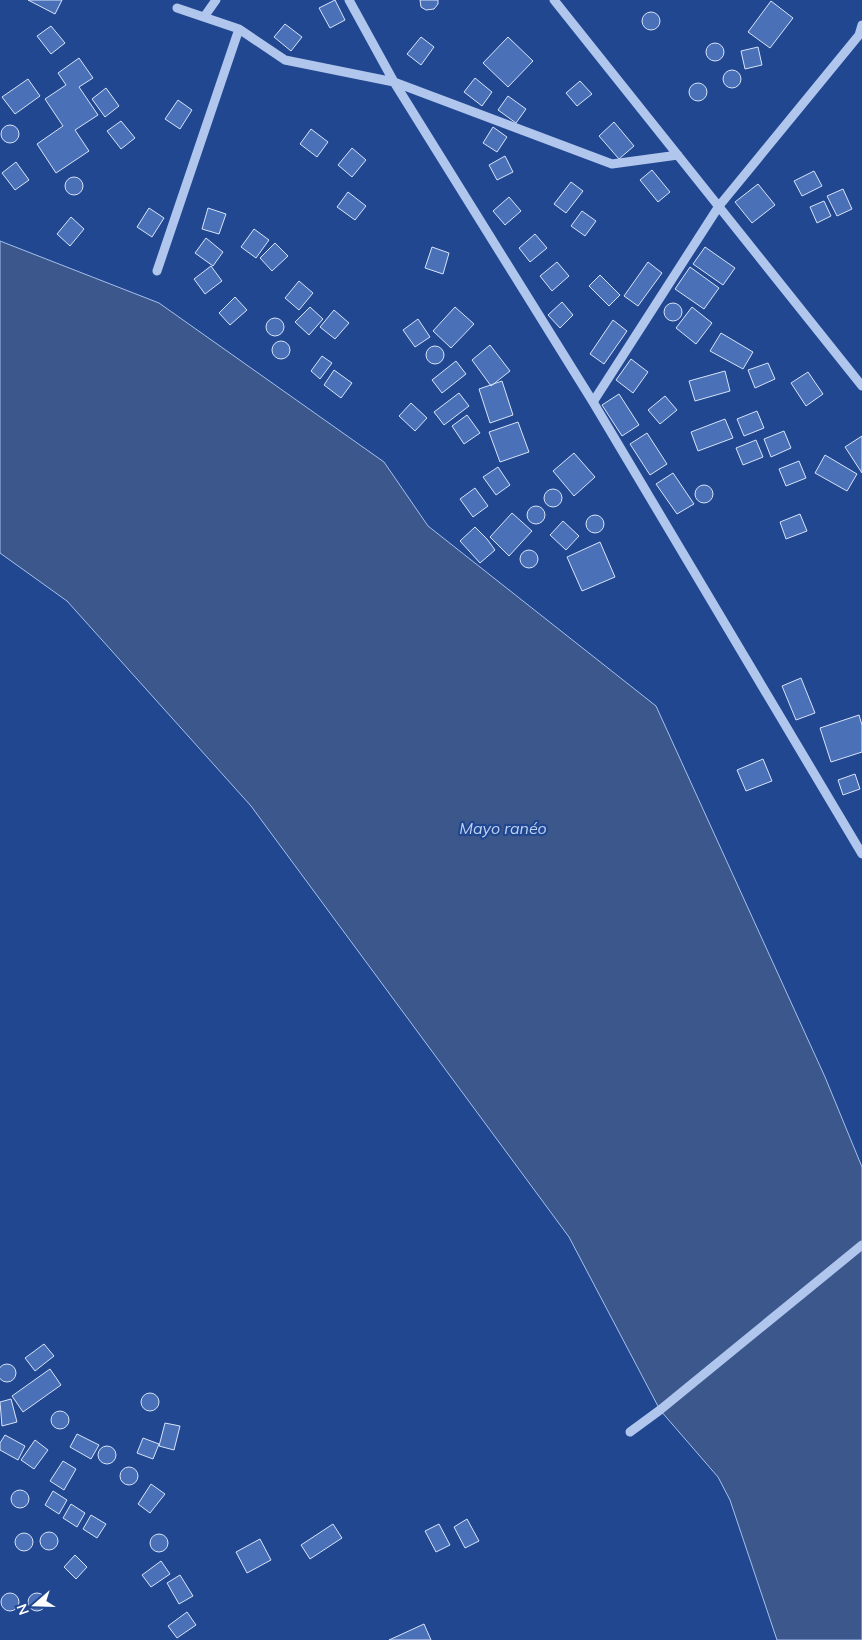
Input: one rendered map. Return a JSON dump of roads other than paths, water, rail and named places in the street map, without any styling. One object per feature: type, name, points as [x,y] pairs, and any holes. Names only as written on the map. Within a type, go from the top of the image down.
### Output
[{"type":"street","points":[[204,17],[216,0]]},
{"type":"street","points":[[350,0],[394,82],[593,402],[862,854]]},
{"type":"street","points":[[554,0],[862,386]]},
{"type":"street","points":[[177,8],[239,29],[285,60],[394,82],[612,164],[678,155]]},
{"type":"street","points":[[593,402],[719,206],[859,36],[862,25]]},
{"type":"street","points":[[157,271],[239,29]]},
{"type":"street","points":[[630,1432],[660,1410],[862,1245]]},
{"type":"water","name":"Mayo ranéo","points":[[0,241],[159,303],[384,462],[428,526],[656,706],[825,1077],[862,1167],[862,1640],[777,1640],[730,1500],[718,1477],[660,1410],[569,1237],[251,806],[67,601],[0,553]]}]
